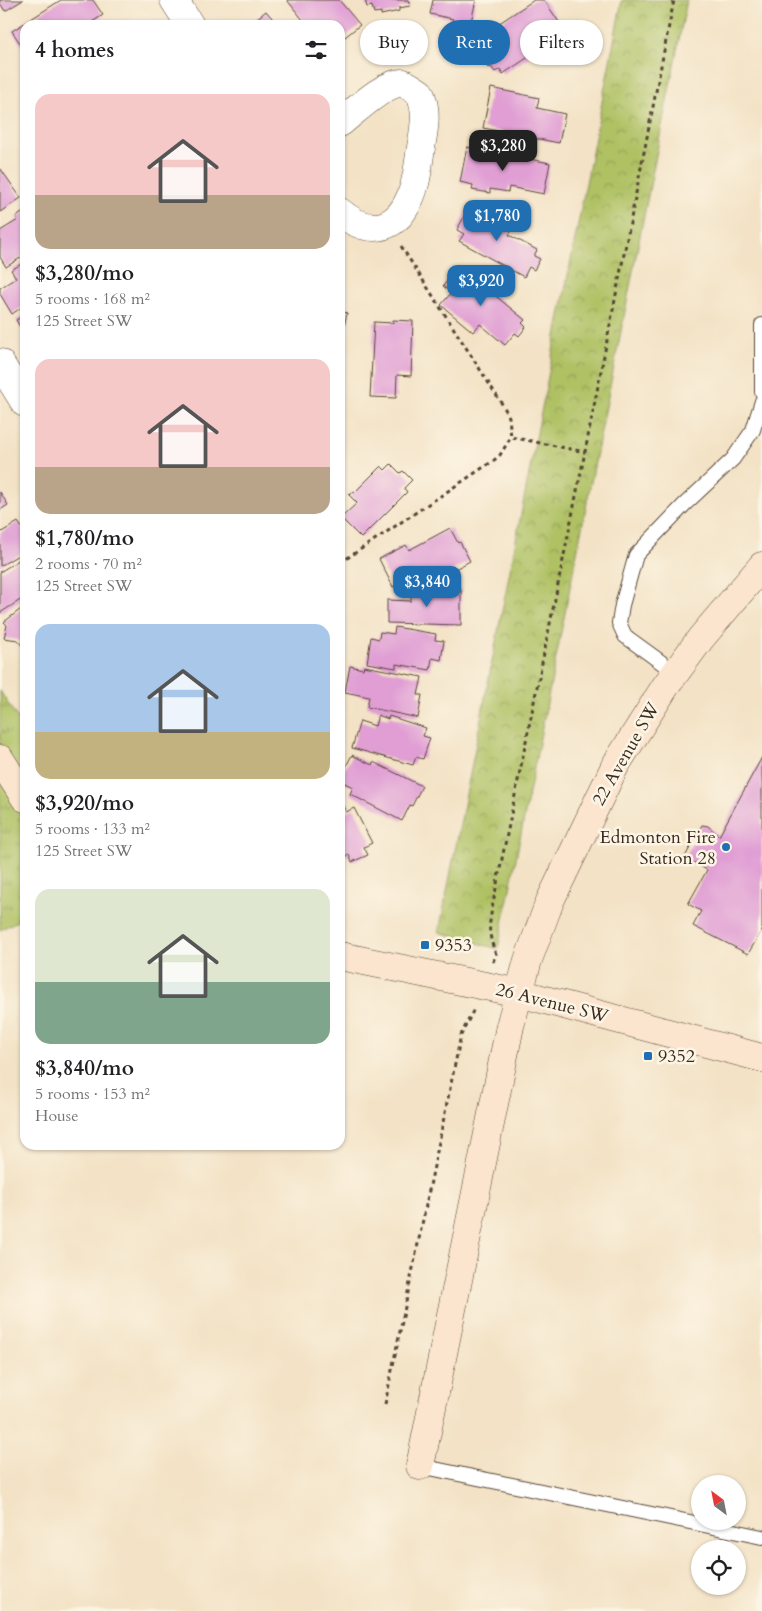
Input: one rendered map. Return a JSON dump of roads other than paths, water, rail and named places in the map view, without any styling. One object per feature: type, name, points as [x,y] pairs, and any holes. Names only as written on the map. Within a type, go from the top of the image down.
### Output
[{"type":"street","points":[[174,0],[187,20]]},
{"type":"street","points":[[345,119],[381,91],[392,85],[402,83],[420,93],[426,111],[413,188],[410,198],[398,217],[387,224],[364,227],[354,223],[345,216]]},
{"type":"street","points":[[0,363],[20,395]]},
{"type":"street","name":"22 Avenue SW","points":[[420,1466],[519,993],[528,960],[550,901],[600,794],[640,725],[701,638],[762,566]]},
{"type":"street","points":[[0,759],[20,790]]},
{"type":"street","name":"26 Avenue SW","points":[[345,957],[519,993],[762,1058]]},
{"type":"lane","points":[[762,325],[762,392]]},
{"type":"lane","points":[[676,673],[625,636],[618,623],[636,555],[684,505],[733,459],[753,430],[762,401]]},
{"type":"lane","points":[[420,1466],[762,1537]]},
{"type":"place","name":"Edmonton Fire Station 28","points":[[726,847]]},
{"type":"place","name":"9353","points":[[425,945]]},
{"type":"place","name":"9352","points":[[648,1056]]}]
